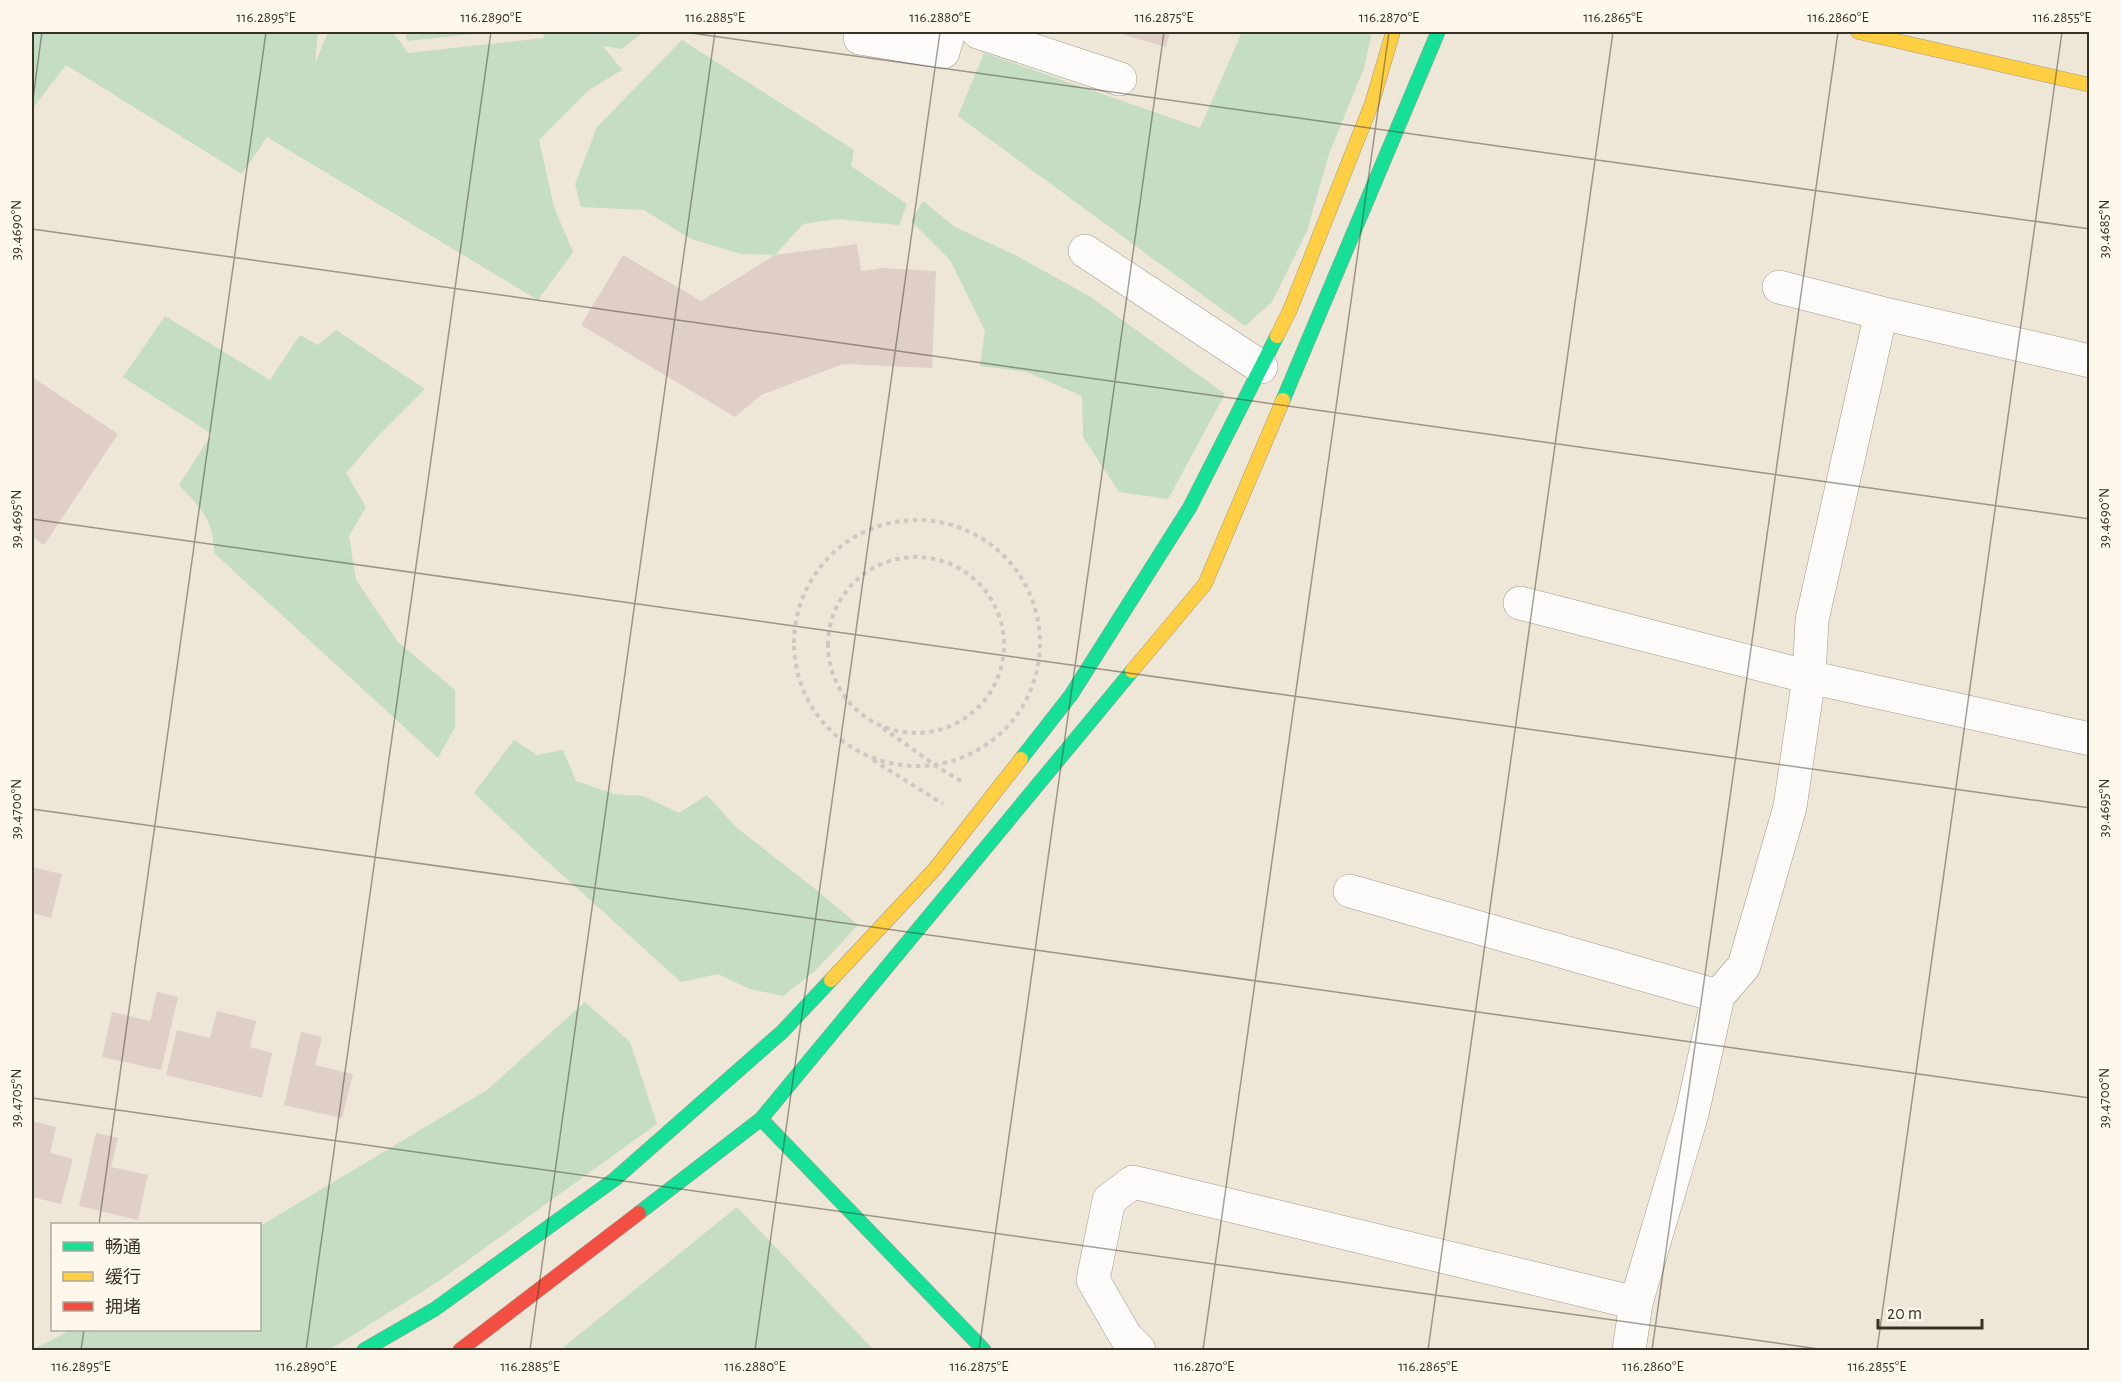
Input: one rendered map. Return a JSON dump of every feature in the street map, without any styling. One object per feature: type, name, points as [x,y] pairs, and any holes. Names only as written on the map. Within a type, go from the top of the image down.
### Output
[{"type":"street","points":[[860,38],[943,52],[949,32]]},
{"type":"street","points":[[978,32],[1120,80]]},
{"type":"street","points":[[364,1350],[435,1309],[615,1179],[782,1032],[934,870],[990,799],[1071,695],[1190,507],[1290,310],[1372,103],[1393,32]]},
{"type":"street","points":[[462,1350],[761,1119],[1205,584],[1438,32]]},
{"type":"street","points":[[1858,32],[2090,85]]},
{"type":"street","points":[[1084,251],[1261,367]]},
{"type":"street","points":[[1779,287],[2090,361]]},
{"type":"street","points":[[1629,1350],[1636,1304],[1692,1114],[1718,996],[1744,966],[1790,807],[1809,677],[1812,620],[1881,313]]},
{"type":"street","points":[[1520,603],[1809,677],[2090,739]]},
{"type":"street","points":[[1350,891],[1718,996]]},
{"type":"street","points":[[761,1119],[984,1350]]},
{"type":"street","points":[[1139,1350],[1126,1337],[1093,1280],[1109,1200],[1133,1182],[1636,1304]]},
{"type":"path","points":[[869,757],[902,766],[936,766],[971,755],[1002,735],[1025,707],[1038,673],[1042,636],[1034,600],[1017,568],[991,543],[958,526],[922,520],[885,524],[854,537],[827,558],[807,586],[796,618],[794,652],[800,685],[816,715],[839,740],[972,822]]},
{"type":"path","points":[[881,726],[908,733],[936,731],[970,714],[984,702],[999,678],[1005,651],[1002,622],[991,597],[972,576],[948,561],[918,556],[887,560],[860,574],[840,597],[832,616],[828,626],[827,656],[836,685],[855,710],[936,766],[990,799]]},
{"type":"green space","points":[[32,32],[318,32],[315,64],[328,32],[393,32],[408,53],[544,38],[543,32],[644,32],[621,49],[603,46],[622,70],[589,90],[539,140],[554,207],[573,252],[538,300],[267,137],[242,174],[66,65],[32,109]]},
{"type":"green space","points":[[405,32],[491,32],[407,41]]},
{"type":"green space","points":[[1242,32],[1372,32],[1364,68],[1329,154],[1307,231],[1272,302],[1245,326],[958,116],[984,53],[1200,128]]},
{"type":"green space","points":[[682,40],[854,150],[851,166],[907,204],[899,225],[837,219],[803,224],[775,255],[741,254],[691,239],[644,210],[581,207],[575,184],[597,127]]},
{"type":"green space","points":[[923,201],[955,227],[1017,256],[1089,296],[1225,394],[1168,499],[1119,492],[1083,437],[1082,396],[1027,372],[980,366],[985,331],[950,260],[911,221]]},
{"type":"green space","points":[[165,316],[270,380],[300,335],[318,345],[336,330],[425,389],[377,437],[346,473],[366,507],[349,536],[356,580],[398,642],[455,690],[455,727],[438,758],[214,553],[211,532],[204,515],[179,485],[212,434],[123,377]]},
{"type":"green space","points":[[514,740],[537,755],[563,750],[576,781],[614,794],[643,796],[679,813],[707,795],[737,828],[858,925],[815,971],[783,996],[750,989],[718,974],[681,982],[474,793]]},
{"type":"green space","points":[[585,1002],[630,1042],[657,1124],[439,1281],[329,1350],[32,1350],[69,1331],[261,1331],[261,1225],[487,1090]]},
{"type":"green space","points":[[737,1207],[874,1350],[562,1350],[565,1346]]},
{"type":"building","points":[[1115,32],[1170,32],[1166,47]]},
{"type":"building","points":[[857,244],[861,271],[883,268],[936,271],[932,368],[843,364],[761,395],[735,417],[581,325],[623,255],[701,301],[775,255]]},
{"type":"building","points":[[32,377],[118,434],[44,545],[32,537]]},
{"type":"building","points":[[32,867],[62,874],[51,918],[32,913]]},
{"type":"building","points":[[157,992],[178,997],[161,1070],[102,1057],[112,1012],[150,1021]]},
{"type":"building","points":[[217,1011],[256,1021],[250,1047],[272,1053],[262,1098],[166,1075],[177,1030],[210,1038]]},
{"type":"building","points":[[301,1032],[322,1037],[315,1065],[353,1074],[342,1118],[284,1105]]},
{"type":"building","points":[[32,1121],[56,1127],[50,1153],[73,1159],[61,1204],[32,1197]]},
{"type":"building","points":[[96,1133],[118,1138],[111,1167],[148,1175],[138,1220],[79,1206]]},
{"type":"traffic: fast","points":[[1283,400],[1438,32]]},
{"type":"traffic: fast","points":[[1021,759],[1071,695],[1190,507],[1277,336]]},
{"type":"traffic: fast","points":[[639,1213],[761,1119],[1132,671]]},
{"type":"traffic: fast","points":[[364,1350],[435,1309],[615,1179],[782,1032],[831,980]]},
{"type":"traffic: fast","points":[[761,1119],[984,1350]]},
{"type":"traffic: slow","points":[[1277,336],[1290,310],[1372,103],[1393,32]]},
{"type":"traffic: slow","points":[[1858,32],[2090,85]]},
{"type":"traffic: slow","points":[[1132,671],[1205,584],[1283,400]]},
{"type":"traffic: slow","points":[[831,980],[934,870],[1021,759]]},
{"type":"traffic: jam","points":[[460,1350],[639,1213]]}]
